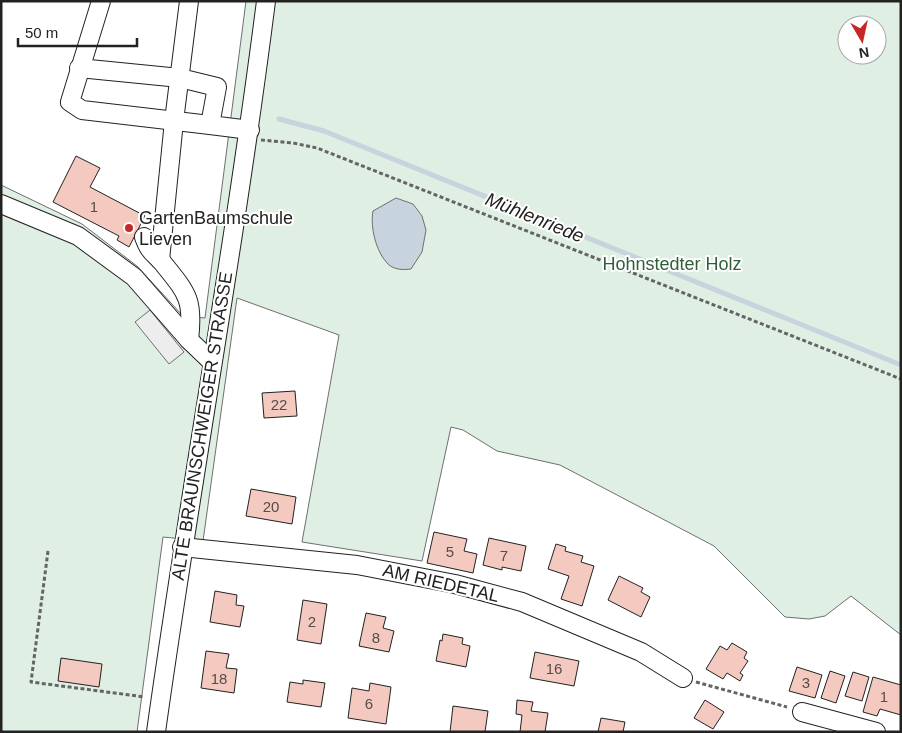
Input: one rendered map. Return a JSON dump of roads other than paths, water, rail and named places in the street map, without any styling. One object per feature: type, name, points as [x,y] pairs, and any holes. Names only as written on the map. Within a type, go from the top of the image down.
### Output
[{"type":"street","points":[[101,1],[70,102],[82,110],[210,125],[249,135]]},
{"type":"street","points":[[160,260],[174,121],[189,1]]},
{"type":"street","name":"ALTE BRAUNSCHWEIGER STRASSE","points":[[156,732],[182,547],[249,135],[266,1]]},
{"type":"street","points":[[79,68],[180,78],[217,87],[210,125]]},
{"type":"street","points":[[1,204],[78,236],[134,277],[189,340],[212,362]]},
{"type":"street","points":[[144,237],[149,251],[160,260],[187,295],[192,318],[189,340]]},
{"type":"street","name":"AM RIEDETAL","points":[[182,547],[356,565],[454,584],[532,606],[641,652],[683,678]]},
{"type":"street","points":[[802,712],[876,732]]},
{"type":"waterway","name":"Mühlenriede","points":[[279,119],[324,131],[901,365]]},
{"type":"place","name":"GartenBaumschule Lieven","points":[[129,228]]},
{"type":"park label","name":"Hohnstedter Holz","points":[[672,264]]}]
